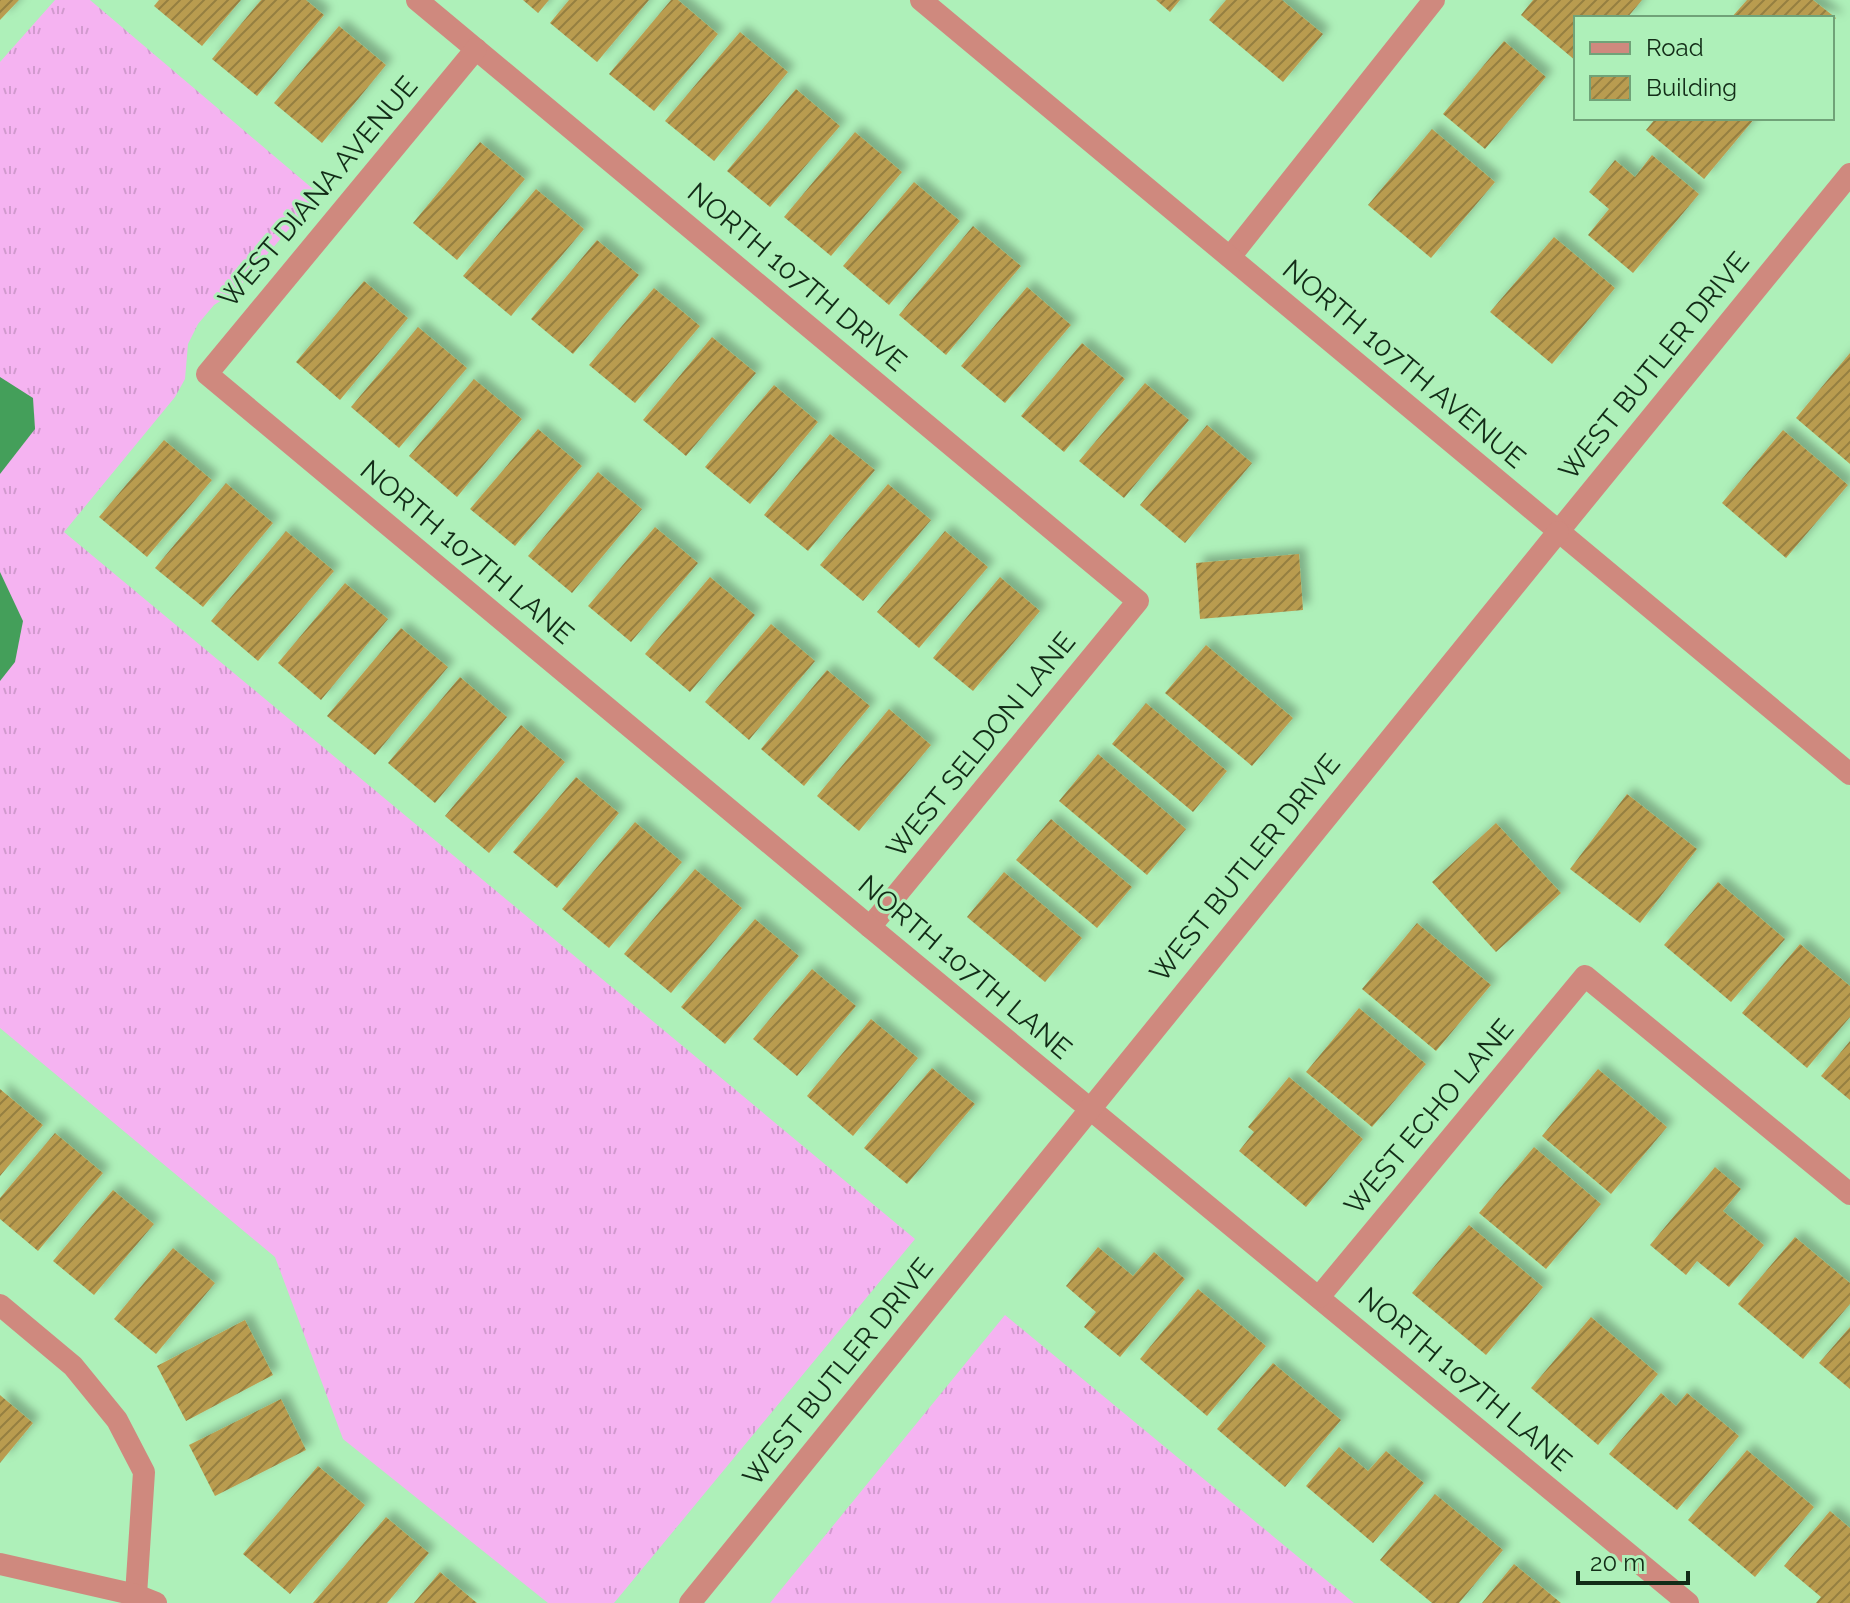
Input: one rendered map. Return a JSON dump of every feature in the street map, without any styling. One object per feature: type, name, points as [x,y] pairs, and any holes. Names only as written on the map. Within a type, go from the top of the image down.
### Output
[{"type":"street","name":"NORTH 107TH DRIVE","points":[[417,0],[1138,601]]},
{"type":"street","name":"NORTH 107TH AVENUE","points":[[921,0],[1850,774]]},
{"type":"street","points":[[1230,257],[1427,2]]},
{"type":"street","name":"WEST DIANA AVENUE","points":[[207,374],[476,49]]},
{"type":"street","name":"WEST BUTLER DRIVE","points":[[690,1603],[1850,174]]},
{"type":"street","name":"NORTH 107TH LANE","points":[[207,374],[1688,1603]]},
{"type":"street","name":"WEST SELDON LANE","points":[[870,927],[1138,601]]},
{"type":"street","name":"WEST ECHO LANE","points":[[1319,1297],[1585,976],[1850,1194]]},
{"type":"street","points":[[0,1305],[73,1366],[117,1420],[144,1472],[146,1599],[0,1564]]},
{"type":"green space","points":[[55,0],[90,0],[319,194],[235,292],[214,305],[198,324],[188,344],[185,379],[175,397],[64,532],[915,1239],[614,1603],[548,1603],[343,1439],[275,1257],[0,1028],[0,62]]},
{"type":"green space","points":[[1005,1315],[1354,1603],[770,1603]]},
{"type":"shaded area","points":[[0,377],[33,398],[35,429],[0,474]]},
{"type":"shaded area","points":[[0,572],[23,621],[15,662],[0,681]]},
{"type":"building","points":[[0,0],[19,0],[0,20]]},
{"type":"building","points":[[159,0],[241,0],[202,46],[154,6]]},
{"type":"building","points":[[261,0],[306,0],[324,15],[257,96],[212,59]]},
{"type":"building","points":[[523,0],[549,0],[538,13]]},
{"type":"building","points":[[569,0],[649,0],[597,62],[550,23]]},
{"type":"building","points":[[671,0],[678,0],[718,34],[654,111],[609,74]]},
{"type":"building","points":[[1156,0],[1180,0],[1170,12]]},
{"type":"building","points":[[1226,0],[1282,0],[1323,34],[1283,82],[1209,20]]},
{"type":"building","points":[[1533,0],[1642,0],[1629,16],[1574,16],[1574,59],[1521,15]]},
{"type":"building","points":[[1747,0],[1813,0],[1833,16],[1733,16]]},
{"type":"building","points":[[339,26],[386,65],[322,143],[274,103]]},
{"type":"building","points":[[740,32],[788,72],[714,161],[665,121]]},
{"type":"building","points":[[1504,41],[1546,77],[1485,149],[1443,114]]},
{"type":"building","points":[[796,89],[840,126],[770,207],[727,171]]},
{"type":"building","points":[[1654,120],[1753,120],[1704,179],[1646,130]]},
{"type":"building","points":[[1432,129],[1495,182],[1431,258],[1368,205]]},
{"type":"building","points":[[855,132],[902,172],[831,256],[784,217]]},
{"type":"building","points":[[480,142],[525,179],[457,260],[413,223]]},
{"type":"building","points":[[1652,155],[1699,194],[1633,273],[1588,235],[1609,209],[1589,192],[1615,160],[1635,177]]},
{"type":"building","points":[[914,182],[960,221],[889,305],[843,266]]},
{"type":"building","points":[[536,189],[584,229],[511,316],[463,276]]},
{"type":"building","points":[[973,226],[1021,266],[946,355],[899,315]]},
{"type":"building","points":[[1554,237],[1615,288],[1552,364],[1490,312]]},
{"type":"building","points":[[597,240],[639,275],[573,354],[531,319]]},
{"type":"building","points":[[364,281],[408,318],[340,400],[296,362]]},
{"type":"building","points":[[1027,287],[1071,325],[1005,403],[961,366]]},
{"type":"building","points":[[654,288],[700,326],[635,403],[589,365]]},
{"type":"building","points":[[418,327],[467,368],[399,448],[351,407]]},
{"type":"building","points":[[712,337],[756,373],[686,456],[643,420]]},
{"type":"building","points":[[1082,343],[1125,379],[1064,452],[1021,416]]},
{"type":"building","points":[[1850,353],[1850,464],[1796,418]]},
{"type":"building","points":[[474,379],[522,419],[457,497],[409,456]]},
{"type":"building","points":[[1145,383],[1189,420],[1124,498],[1079,461]]},
{"type":"building","points":[[774,385],[818,422],[750,504],[705,467]]},
{"type":"building","points":[[1207,425],[1252,463],[1185,543],[1140,505]]},
{"type":"building","points":[[538,429],[582,466],[515,546],[470,509]]},
{"type":"building","points":[[1783,430],[1848,485],[1786,558],[1722,503]]},
{"type":"building","points":[[830,434],[875,470],[808,551],[764,515]]},
{"type":"building","points":[[164,440],[212,480],[147,557],[99,517]]},
{"type":"building","points":[[598,472],[642,509],[572,593],[528,556]]},
{"type":"building","points":[[226,483],[273,523],[203,607],[155,568]]},
{"type":"building","points":[[888,484],[931,520],[863,601],[820,565]]},
{"type":"building","points":[[655,527],[698,563],[631,642],[588,606]]},
{"type":"building","points":[[286,531],[334,571],[258,661],[211,621]]},
{"type":"building","points":[[945,531],[988,567],[919,648],[877,612]]},
{"type":"building","points":[[1299,554],[1303,610],[1200,619],[1196,563]]},
{"type":"building","points":[[710,577],[755,615],[690,692],[645,654]]},
{"type":"building","points":[[1000,577],[1040,611],[973,691],[933,658]]},
{"type":"building","points":[[345,583],[388,619],[321,700],[278,663]]},
{"type":"building","points":[[771,624],[815,661],[749,740],[705,702]]},
{"type":"building","points":[[401,628],[448,667],[375,755],[327,716]]},
{"type":"building","points":[[1206,645],[1293,718],[1252,766],[1165,693]]},
{"type":"building","points":[[827,670],[870,706],[804,786],[761,749]]},
{"type":"building","points":[[460,677],[507,717],[435,803],[388,763]]},
{"type":"building","points":[[1146,703],[1227,771],[1193,812],[1112,744]]},
{"type":"building","points":[[889,709],[931,745],[859,831],[817,796]]},
{"type":"building","points":[[521,725],[565,762],[489,853],[445,816]]},
{"type":"building","points":[[1098,754],[1186,829],[1147,875],[1059,801]]},
{"type":"building","points":[[576,777],[619,813],[557,888],[513,852]]},
{"type":"building","points":[[1627,794],[1697,849],[1640,923],[1570,869]]},
{"type":"building","points":[[1051,819],[1132,887],[1097,928],[1016,860]]},
{"type":"building","points":[[635,822],[682,862],[609,948],[562,909]]},
{"type":"building","points":[[1496,823],[1561,893],[1496,952],[1432,882]]},
{"type":"building","points":[[695,869],[742,908],[671,993],[624,954]]},
{"type":"building","points":[[1004,872],[1082,938],[1045,982],[967,917]]},
{"type":"building","points":[[1718,882],[1785,939],[1731,1002],[1664,945]]},
{"type":"building","points":[[755,919],[799,956],[725,1044],[681,1007]]},
{"type":"building","points":[[1417,923],[1491,985],[1436,1051],[1362,989]]},
{"type":"building","points":[[1800,944],[1850,986],[1850,1017],[1807,1068],[1742,1013]]},
{"type":"building","points":[[812,969],[856,1006],[797,1076],[753,1039]]},
{"type":"building","points":[[1359,1008],[1426,1064],[1372,1127],[1306,1072]]},
{"type":"building","points":[[871,1019],[918,1058],[853,1136],[807,1096]]},
{"type":"building","points":[[1850,1041],[1850,1100],[1821,1076]]},
{"type":"building","points":[[932,1068],[975,1104],[907,1184],[864,1148]]},
{"type":"building","points":[[1598,1069],[1667,1127],[1611,1194],[1542,1136]]},
{"type":"building","points":[[1289,1077],[1363,1139],[1306,1207],[1239,1151],[1254,1132],[1248,1127]]},
{"type":"building","points":[[0,1089],[43,1125],[0,1176]]},
{"type":"building","points":[[55,1133],[103,1173],[38,1251],[0,1219],[0,1198]]},
{"type":"building","points":[[1534,1147],[1601,1204],[1546,1269],[1479,1213]]},
{"type":"building","points":[[1715,1167],[1741,1189],[1723,1211],[1764,1245],[1729,1287],[1697,1261],[1686,1275],[1650,1245]]},
{"type":"building","points":[[113,1190],[154,1224],[94,1295],[53,1261]]},
{"type":"building","points":[[1469,1225],[1543,1287],[1486,1355],[1412,1293]]},
{"type":"building","points":[[1795,1237],[1850,1283],[1850,1304],[1803,1359],[1738,1304]]},
{"type":"building","points":[[1098,1247],[1133,1276],[1154,1252],[1185,1279],[1120,1357],[1084,1327],[1096,1312],[1066,1286]]},
{"type":"building","points":[[173,1248],[215,1283],[156,1354],[114,1319]]},
{"type":"building","points":[[1198,1289],[1266,1346],[1207,1416],[1140,1359]]},
{"type":"building","points":[[1591,1317],[1658,1374],[1598,1445],[1531,1388]]},
{"type":"building","points":[[245,1320],[273,1375],[186,1421],[157,1366]]},
{"type":"building","points":[[1850,1327],[1850,1389],[1819,1363]]},
{"type":"building","points":[[1273,1363],[1341,1420],[1285,1487],[1217,1429]]},
{"type":"building","points":[[1661,1393],[1676,1406],[1687,1393],[1739,1436],[1677,1510],[1609,1454]]},
{"type":"building","points":[[0,1395],[33,1423],[0,1463]]},
{"type":"building","points":[[281,1399],[306,1450],[215,1496],[189,1445]]},
{"type":"building","points":[[1339,1447],[1368,1471],[1386,1451],[1424,1483],[1373,1543],[1306,1486]]},
{"type":"building","points":[[1747,1450],[1814,1507],[1755,1577],[1688,1520]]},
{"type":"building","points":[[318,1466],[365,1505],[290,1594],[243,1554]]},
{"type":"building","points":[[1435,1494],[1503,1550],[1459,1603],[1432,1603],[1380,1560]]},
{"type":"building","points":[[1830,1511],[1850,1528],[1850,1603],[1816,1603],[1821,1597],[1784,1566]]},
{"type":"building","points":[[386,1517],[429,1553],[387,1603],[313,1603]]},
{"type":"building","points":[[1514,1564],[1561,1603],[1482,1603]]},
{"type":"building","points":[[440,1572],[477,1603],[414,1603]]}]
